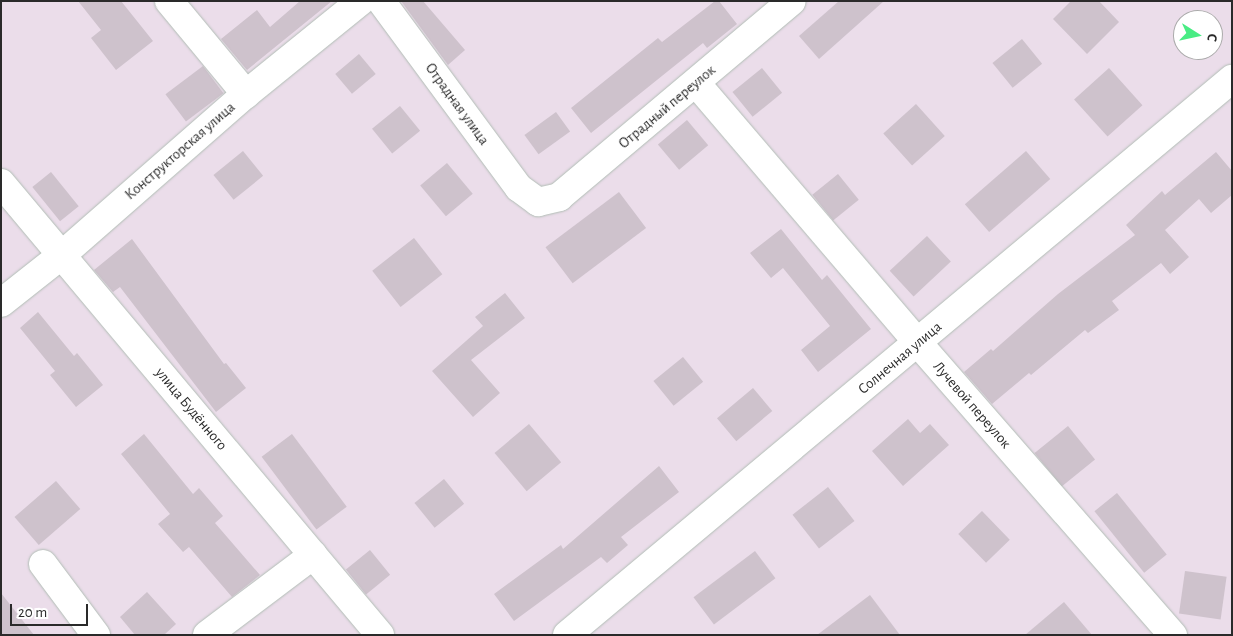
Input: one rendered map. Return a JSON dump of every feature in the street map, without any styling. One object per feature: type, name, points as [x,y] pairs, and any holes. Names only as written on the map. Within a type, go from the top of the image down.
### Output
[{"type":"street","points":[[169,1],[246,94]]},
{"type":"street","name":"Конструкторская улица","points":[[1,303],[63,254],[246,94],[361,1]]},
{"type":"street","name":"Отрадная улица","points":[[381,1],[519,188],[538,202]]},
{"type":"street","name":"Отрадный переулок","points":[[538,202],[559,197],[792,1]]},
{"type":"street","name":"Солнечная улица","points":[[567,635],[1232,79]]},
{"type":"street","name":"Лучевой переулок","points":[[696,82],[918,343],[1173,635]]},
{"type":"street","name":"улица Будённого","points":[[1,183],[63,254],[380,635]]},
{"type":"street","points":[[206,635],[313,555]]},
{"type":"street","points":[[43,564],[96,635]]},
{"type":"building","points":[[78,1],[121,1],[153,41],[116,70],[91,38],[101,30]]},
{"type":"building","points":[[300,1],[332,1],[247,70],[221,39],[257,10],[270,27]]},
{"type":"building","points":[[401,1],[423,1],[465,50],[448,65]]},
{"type":"building","points":[[715,1],[719,1],[737,24],[707,48],[703,43],[591,133],[571,108],[658,38],[662,42]]},
{"type":"building","points":[[839,1],[884,1],[819,59],[799,36]]},
{"type":"building","points":[[1071,1],[1099,1],[1119,22],[1087,54],[1053,19]]},
{"type":"building","points":[[1022,39],[1042,64],[1013,88],[992,63]]},
{"type":"building","points":[[359,54],[376,74],[352,94],[335,74]]},
{"type":"building","points":[[203,66],[223,93],[186,121],[165,94]]},
{"type":"building","points":[[762,68],[782,93],[753,117],[732,92]]},
{"type":"building","points":[[1109,68],[1142,105],[1108,137],[1074,99]]},
{"type":"building","points":[[916,104],[945,136],[912,165],[883,133]]},
{"type":"building","points":[[400,106],[420,131],[392,154],[372,129]]},
{"type":"building","points":[[556,112],[570,131],[539,154],[524,135]]},
{"type":"building","points":[[687,120],[708,145],[679,170],[658,144]]},
{"type":"building","points":[[243,151],[263,176],[234,200],[213,175]]},
{"type":"building","points":[[1026,151],[1050,179],[989,232],[965,204]]},
{"type":"building","points":[[1216,152],[1232,171],[1232,195],[1211,213],[1199,199],[1165,230],[1189,257],[1170,274],[1161,263],[1112,301],[1119,310],[1088,333],[1085,330],[1031,375],[1029,373],[992,404],[964,372],[991,349],[993,351],[1058,294],[1135,235],[1126,225],[1162,191],[1165,195]]},
{"type":"building","points":[[447,163],[473,194],[446,216],[420,185]]},
{"type":"building","points":[[51,172],[79,206],[60,221],[32,187]]},
{"type":"building","points":[[838,174],[859,200],[833,220],[812,195]]},
{"type":"building","points":[[619,192],[646,228],[573,283],[546,247]]},
{"type":"building","points":[[781,229],[822,280],[827,275],[871,329],[818,372],[801,350],[830,326],[783,268],[771,278],[750,253]]},
{"type":"building","points":[[927,236],[951,262],[914,296],[890,271]]},
{"type":"building","points":[[414,238],[442,274],[401,307],[372,271]]},
{"type":"building","points":[[132,239],[224,364],[226,363],[246,388],[216,412],[120,287],[113,292],[94,270]]},
{"type":"building","points":[[505,293],[525,318],[471,360],[500,393],[473,417],[432,371],[483,326],[475,317]]},
{"type":"building","points":[[38,312],[74,356],[77,353],[103,385],[76,407],[50,375],[55,371],[20,328]]},
{"type":"building","points":[[683,357],[703,382],[674,406],[653,381]]},
{"type":"building","points":[[753,388],[772,411],[736,441],[717,418]]},
{"type":"building","points":[[908,419],[920,433],[930,424],[949,445],[903,486],[872,451]]},
{"type":"building","points":[[529,424],[561,462],[527,491],[495,453]]},
{"type":"building","points":[[1068,426],[1095,459],[1062,486],[1035,453]]},
{"type":"building","points":[[144,434],[193,494],[199,488],[223,516],[215,523],[260,575],[232,597],[189,547],[183,552],[158,524],[170,514],[121,454]]},
{"type":"building","points":[[292,434],[347,507],[316,530],[262,457]]},
{"type":"building","points":[[659,466],[679,492],[621,537],[628,545],[607,563],[601,557],[514,621],[494,594],[561,545],[563,549]]},
{"type":"building","points":[[444,479],[464,504],[435,528],[414,503]]},
{"type":"building","points":[[56,481],[80,509],[39,545],[14,517]]},
{"type":"building","points":[[828,487],[854,521],[819,549],[793,515]]},
{"type":"building","points":[[1117,493],[1167,554],[1144,573],[1094,511]]},
{"type":"building","points":[[982,511],[1010,540],[986,563],[958,534]]},
{"type":"building","points":[[370,550],[390,575],[366,594],[346,570]]},
{"type":"building","points":[[755,551],[775,578],[714,624],[694,597]]},
{"type":"building","points":[[1185,571],[1227,577],[1221,619],[1179,614]]},
{"type":"building","points":[[147,592],[176,624],[164,635],[135,635],[120,617]]},
{"type":"building","points":[[1,593],[34,635],[1,635]]},
{"type":"building","points":[[870,595],[900,635],[817,635]]},
{"type":"building","points":[[1064,602],[1092,635],[1025,635]]}]
